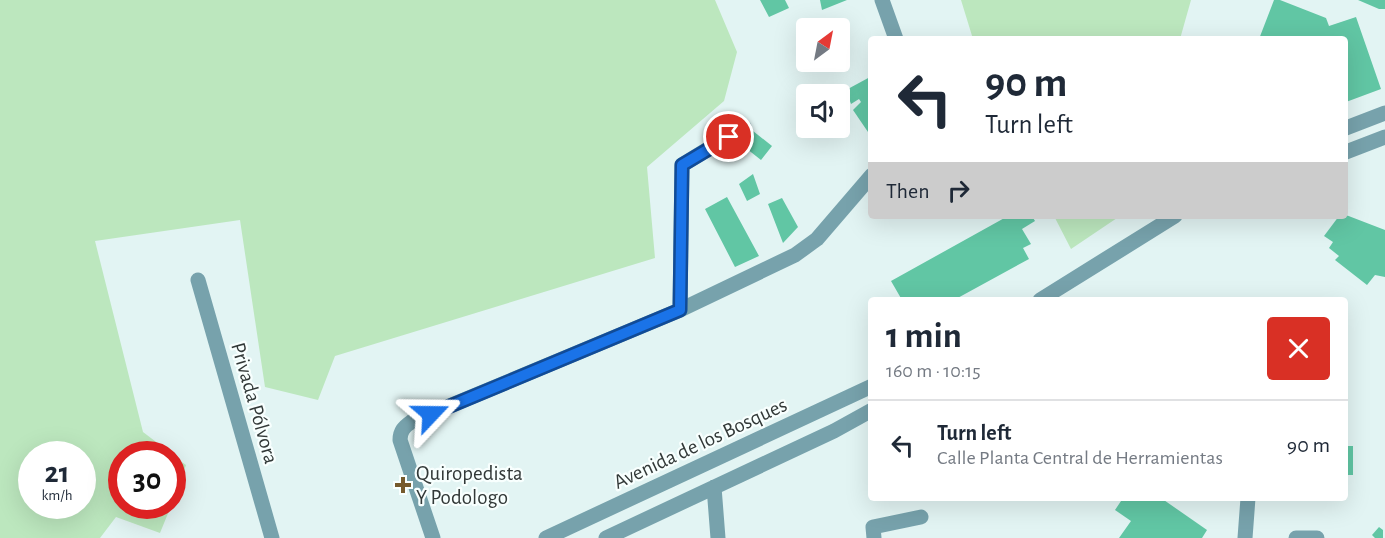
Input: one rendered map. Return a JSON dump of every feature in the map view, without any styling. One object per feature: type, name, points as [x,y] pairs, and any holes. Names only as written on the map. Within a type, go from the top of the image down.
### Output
[{"type":"street","points":[[882,0],[896,36]]},
{"type":"street","points":[[1348,127],[1385,113]]},
{"type":"street","points":[[680,310],[682,165],[744,127]]},
{"type":"street","points":[[1348,151],[1385,137]]},
{"type":"street","points":[[433,538],[400,440],[400,434],[411,422],[680,310],[795,255],[817,239],[868,180]]},
{"type":"street","points":[[1045,297],[1170,219]]},
{"type":"street","name":"Privada Pólvora","points":[[198,280],[272,538]]},
{"type":"street","name":"Avenida de los Bosques","points":[[546,538],[868,388]]},
{"type":"street","points":[[606,538],[834,431],[868,412]]},
{"type":"street","points":[[714,487],[718,538]]},
{"type":"street","points":[[1245,538],[1248,501]]},
{"type":"street","points":[[874,538],[873,527],[921,517]]},
{"type":"street","points":[[1296,538],[1317,538]]},
{"type":"green space","points":[[0,0],[715,0],[737,52],[724,101],[647,167],[655,258],[335,356],[318,400],[265,387],[240,220],[95,241],[143,432],[155,441],[108,441],[108,519],[114,519],[100,538],[0,538]]},
{"type":"green space","points":[[961,0],[1191,0],[1181,36],[972,36]]},
{"type":"green space","points":[[1056,219],[1116,219],[1071,249]]},
{"type":"green space","points":[[122,519],[166,519],[160,533]]},
{"type":"building","points":[[760,0],[785,0],[789,8],[769,17]]},
{"type":"building","points":[[820,0],[847,0],[822,10]]},
{"type":"building","points":[[1274,0],[1280,0],[1326,18],[1329,26],[1356,17],[1381,89],[1348,101],[1348,36],[1260,36]]},
{"type":"building","points":[[1358,0],[1385,0],[1385,9],[1379,9]]},
{"type":"building","points":[[868,78],[868,132],[853,110],[861,102],[859,99],[851,104],[850,88]]},
{"type":"building","points":[[753,131],[772,146],[761,160],[742,145]]},
{"type":"building","points":[[753,174],[760,194],[747,201],[739,184]]},
{"type":"building","points":[[727,197],[759,256],[735,267],[705,209]]},
{"type":"building","points":[[782,198],[798,227],[783,243],[768,204]]},
{"type":"building","points":[[1348,216],[1385,230],[1385,277],[1375,275],[1367,285],[1335,260],[1339,256],[1329,248],[1333,242],[1324,236],[1337,219],[1348,219]]},
{"type":"building","points":[[1003,219],[1034,219],[1035,221],[1022,229],[1031,244],[1023,248],[1029,259],[959,297],[900,297],[891,281]]},
{"type":"building","points":[[1348,446],[1353,446],[1353,475],[1348,475]]},
{"type":"building","points":[[1121,501],[1165,501],[1207,530],[1202,538],[1119,538],[1131,521],[1115,510]]},
{"type":"building","points":[[1379,527],[1383,530],[1383,538],[1375,538],[1372,535]]},
{"type":"place","name":"Quiropedista Y Podologo","points":[[403,485]]},
{"type":"route","points":[[431,414],[680,310],[682,165],[729,137]]}]
